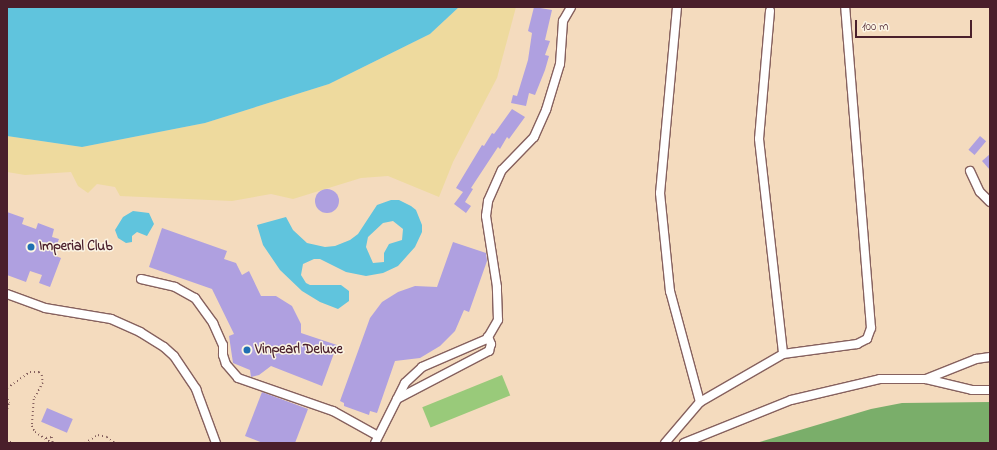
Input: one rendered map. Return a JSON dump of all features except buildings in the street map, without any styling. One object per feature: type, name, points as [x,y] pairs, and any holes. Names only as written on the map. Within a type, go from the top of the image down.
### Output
[{"type":"street","points":[[141,279],[175,287],[195,298],[213,323],[223,345],[223,355],[226,364],[238,378],[333,411],[377,439],[406,383],[422,368],[488,337],[498,320],[499,310],[486,216],[488,201],[502,170],[534,137],[546,110],[560,64],[563,22],[571,7]]},
{"type":"street","points":[[677,7],[660,193],[670,291],[700,402]]},
{"type":"street","points":[[665,443],[700,402],[783,354],[857,344],[867,339],[871,328],[845,7]]},
{"type":"street","points":[[770,11],[759,139],[783,354]]},
{"type":"street","points":[[970,171],[980,192],[990,202]]},
{"type":"street","points":[[7,294],[45,308],[111,320],[140,332],[164,347],[174,356],[196,389],[216,443]]},
{"type":"street","points":[[397,399],[489,351],[491,344],[488,337]]},
{"type":"street","points":[[926,379],[976,359],[990,357]]},
{"type":"street","points":[[684,443],[791,400],[880,378],[926,379],[972,390],[990,390]]},
{"type":"path","points":[[7,388],[30,372],[39,372],[42,376],[43,383],[34,399],[32,426],[53,443]]},
{"type":"path","points":[[7,396],[7,410]]},
{"type":"path","points":[[85,443],[98,435],[107,437],[115,443]]},
{"type":"path","points":[[46,438],[52,437]]},
{"type":"path","points":[[46,443],[52,437]]},
{"type":"path","points":[[52,437],[53,443]]},
{"type":"path","points":[[46,438],[46,443]]},
{"type":"path","points":[[7,439],[12,443]]},
{"type":"green space","points":[[502,375],[510,395],[431,428],[422,407]]},
{"type":"green space","points":[[990,402],[990,443],[756,443],[871,409],[902,403]]},
{"type":"sand","points":[[459,7],[516,7],[497,78],[453,162],[439,197],[388,176],[361,178],[293,199],[271,194],[232,201],[120,196],[115,187],[97,184],[88,193],[78,186],[71,172],[25,175],[7,172],[7,136],[82,147],[205,123],[329,84],[430,34]]},
{"type":"water","points":[[7,7],[459,7],[430,34],[329,84],[205,123],[82,147],[7,136]]},
{"type":"water","points":[[391,200],[399,200],[411,206],[416,210],[422,225],[422,232],[415,247],[398,266],[383,273],[366,276],[346,272],[320,259],[314,259],[303,264],[301,275],[306,283],[310,285],[341,285],[349,291],[349,301],[338,309],[320,302],[302,291],[280,270],[263,245],[257,225],[286,217],[293,230],[307,243],[325,247],[335,246],[350,240],[358,234],[377,205]],"holes":[[[393,221],[403,229],[402,240],[389,244],[384,253],[384,262],[373,263],[366,247],[368,237],[383,223]]]},
{"type":"water","points":[[133,211],[149,213],[154,224],[147,236],[137,232],[132,236],[132,242],[126,243],[118,238],[115,230],[123,217]]},
{"type":"place","name":"Imperial Club","points":[[31,247]]},
{"type":"place","name":"Vinpearl Deluxe","points":[[247,350]]}]
